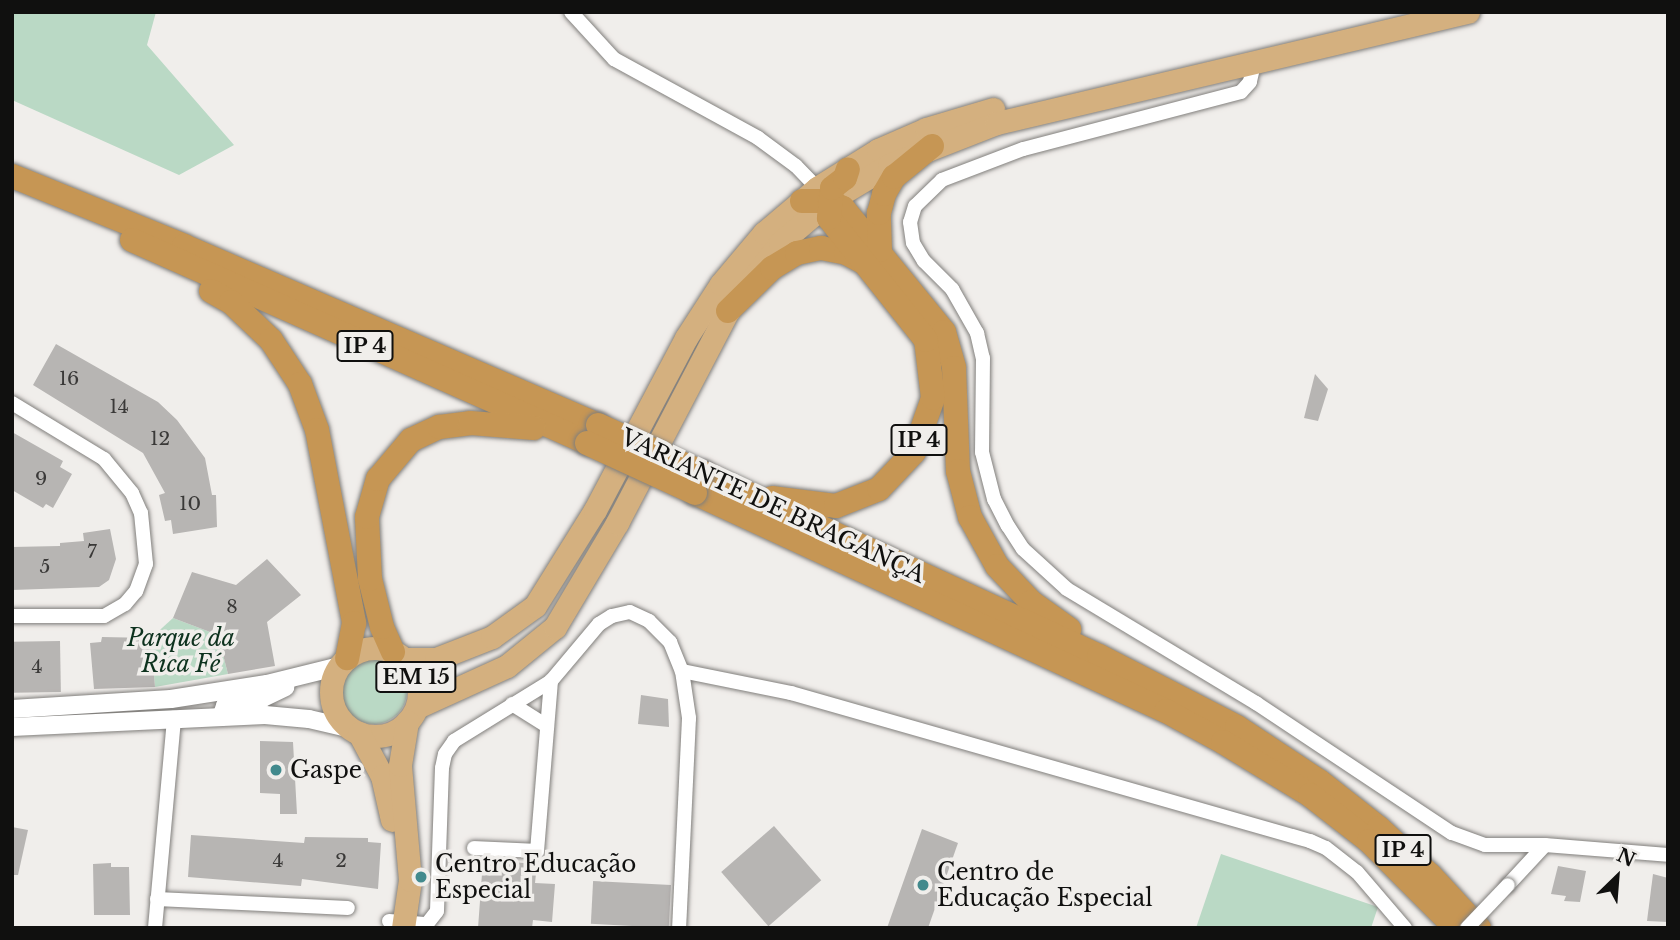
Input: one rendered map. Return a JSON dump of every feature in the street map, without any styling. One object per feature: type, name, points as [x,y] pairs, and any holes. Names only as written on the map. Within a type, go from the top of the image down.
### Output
[{"type":"highway","points":[[873,257],[884,194],[894,177],[932,146]]},
{"type":"highway","points":[[816,197],[845,178],[848,169]]},
{"type":"highway","name":"VARIANTE DE BRAGANÇA","points":[[12,178],[177,263],[554,430],[592,434]]},
{"type":"highway","name":"VARIANTE DE BRAGANÇA","points":[[12,178],[184,246],[699,483],[1166,711],[1310,795],[1369,841],[1456,928]]},
{"type":"highway","name":"IP 4","points":[[747,495],[836,506],[880,488],[914,452],[933,398],[926,340],[873,257],[830,218],[816,197]]},
{"type":"highway","points":[[728,311],[772,268],[797,253],[821,248],[873,257],[944,332],[954,368],[958,471],[970,517],[997,566],[1031,602],[1062,625],[1094,641],[1099,656]]},
{"type":"highway","points":[[177,263],[185,277],[231,302],[271,340],[300,384],[317,430],[354,623],[353,641],[343,662]]},
{"type":"highway","points":[[399,656],[382,627],[370,579],[368,529],[371,495],[387,466],[411,440],[439,427],[470,423],[554,430]]},
{"type":"highway","name":"VARIANTE DE BRAGANÇA","points":[[699,483],[747,495],[1099,656],[1237,727],[1320,781],[1379,828],[1430,875],[1479,928]]},
{"type":"main road","points":[[399,656],[436,659],[492,637],[535,606],[595,510],[686,338],[714,295],[764,233],[816,197],[932,146],[997,122],[1468,12]]},
{"type":"main road","points":[[848,169],[878,150],[926,129],[994,109],[1139,77],[1254,64]]},
{"type":"main road","points":[[412,715],[507,666],[555,627],[617,523],[728,311],[816,197]]},
{"type":"main road","name":"EM 15","points":[[343,662],[369,649],[399,656],[418,682],[400,765],[411,880],[398,926]]},
{"type":"main road","points":[[343,662],[333,679],[333,700],[341,719],[355,731],[382,776],[391,807],[398,864],[398,926]]},
{"type":"main road","name":"EM 15","points":[[355,731],[385,735],[412,715]]},
{"type":"street","points":[[571,12],[614,59],[758,138],[796,166],[816,197]]},
{"type":"street","points":[[1254,64],[1250,82],[1241,92],[1229,97],[1067,135],[1023,149],[942,180],[915,205],[910,222],[913,243],[924,261],[952,289],[976,333],[983,358],[982,452],[994,499],[1023,549],[1067,589],[1245,696],[1452,833],[1485,845],[1545,845],[1668,855]]},
{"type":"street","points":[[12,403],[104,459],[132,493],[141,513],[146,564],[136,591],[124,604],[104,616],[12,616]]},
{"type":"street","points":[[398,926],[426,924],[437,911],[445,754],[461,735],[551,681],[599,624],[612,616],[631,612],[649,621],[670,642],[682,671],[689,718],[679,928]]},
{"type":"street","points":[[12,709],[171,699],[297,678],[343,662]]},
{"type":"street","points":[[682,671],[791,693],[1310,841],[1326,848],[1357,872],[1405,928]]},
{"type":"street","points":[[221,717],[225,706],[230,702],[276,693],[297,678]]},
{"type":"street","points":[[474,848],[537,850],[551,681]]},
{"type":"street","points":[[512,704],[547,726]]},
{"type":"street","points":[[12,727],[265,715],[309,719],[355,731]]},
{"type":"street","points":[[155,928],[174,718]]},
{"type":"street","points":[[1467,928],[1545,845]]},
{"type":"street","points":[[157,899],[348,908]]},
{"type":"green space","points":[[12,12],[156,12],[147,45],[234,145],[179,175],[12,100]]},
{"type":"green space","name":"Parque da Rica Fé","points":[[173,618],[218,635],[228,674],[155,687],[151,638]]},
{"type":"green space","points":[[367,658],[381,658],[393,663],[402,672],[407,691],[405,704],[398,715],[381,724],[367,724],[355,719],[346,710],[341,698],[341,684],[346,672],[355,663]]},
{"type":"green space","points":[[1221,854],[1378,907],[1371,928],[1196,928]]},
{"type":"building","points":[[56,344],[158,402],[177,420],[205,458],[212,495],[216,495],[217,527],[173,534],[171,520],[165,521],[159,495],[165,493],[143,453],[33,385]]},
{"type":"building","points":[[1315,374],[1328,389],[1318,421],[1304,418]]},
{"type":"building","points":[[12,432],[63,461],[60,467],[72,474],[53,508],[46,504],[43,508],[12,490]]},
{"type":"building","points":[[110,529],[116,559],[109,580],[99,587],[12,590],[12,547],[60,546],[60,543],[84,541],[83,533]]},
{"type":"building","points":[[267,559],[301,595],[267,622],[275,666],[228,674],[218,635],[173,618],[192,572],[236,585]]},
{"type":"building","points":[[102,637],[151,638],[155,687],[94,689],[90,643],[101,642]]},
{"type":"building","points":[[60,641],[61,692],[13,693],[12,642]]},
{"type":"building","points":[[641,695],[668,699],[669,727],[638,724]]},
{"type":"building","points":[[260,741],[293,742],[297,814],[280,814],[280,794],[260,793]]},
{"type":"building","points":[[774,826],[821,880],[768,926],[721,872]]},
{"type":"building","points":[[12,827],[28,830],[18,875],[12,875]]},
{"type":"building","name":"Centro de Educação Especial","points":[[922,829],[958,843],[928,928],[887,928]]},
{"type":"building","points":[[191,835],[304,843],[305,837],[368,838],[368,842],[381,843],[378,889],[302,879],[301,886],[188,877]]},
{"type":"building","points":[[483,860],[537,864],[535,883],[555,884],[552,922],[533,920],[532,928],[478,928]]},
{"type":"building","points":[[111,863],[111,867],[129,867],[130,915],[94,915],[93,864]]},
{"type":"building","points":[[1558,866],[1586,871],[1580,902],[1564,901],[1566,896],[1551,894]]},
{"type":"building","points":[[1653,874],[1668,878],[1668,922],[1647,921]]},
{"type":"building","points":[[593,881],[671,885],[669,928],[591,924]]},
{"type":"place","name":"Gaspe","points":[[276,770]]},
{"type":"place","name":"Centro Educação Especial","points":[[421,877]]},
{"type":"place","name":"Centro de Educação Especial","points":[[923,885]]}]
